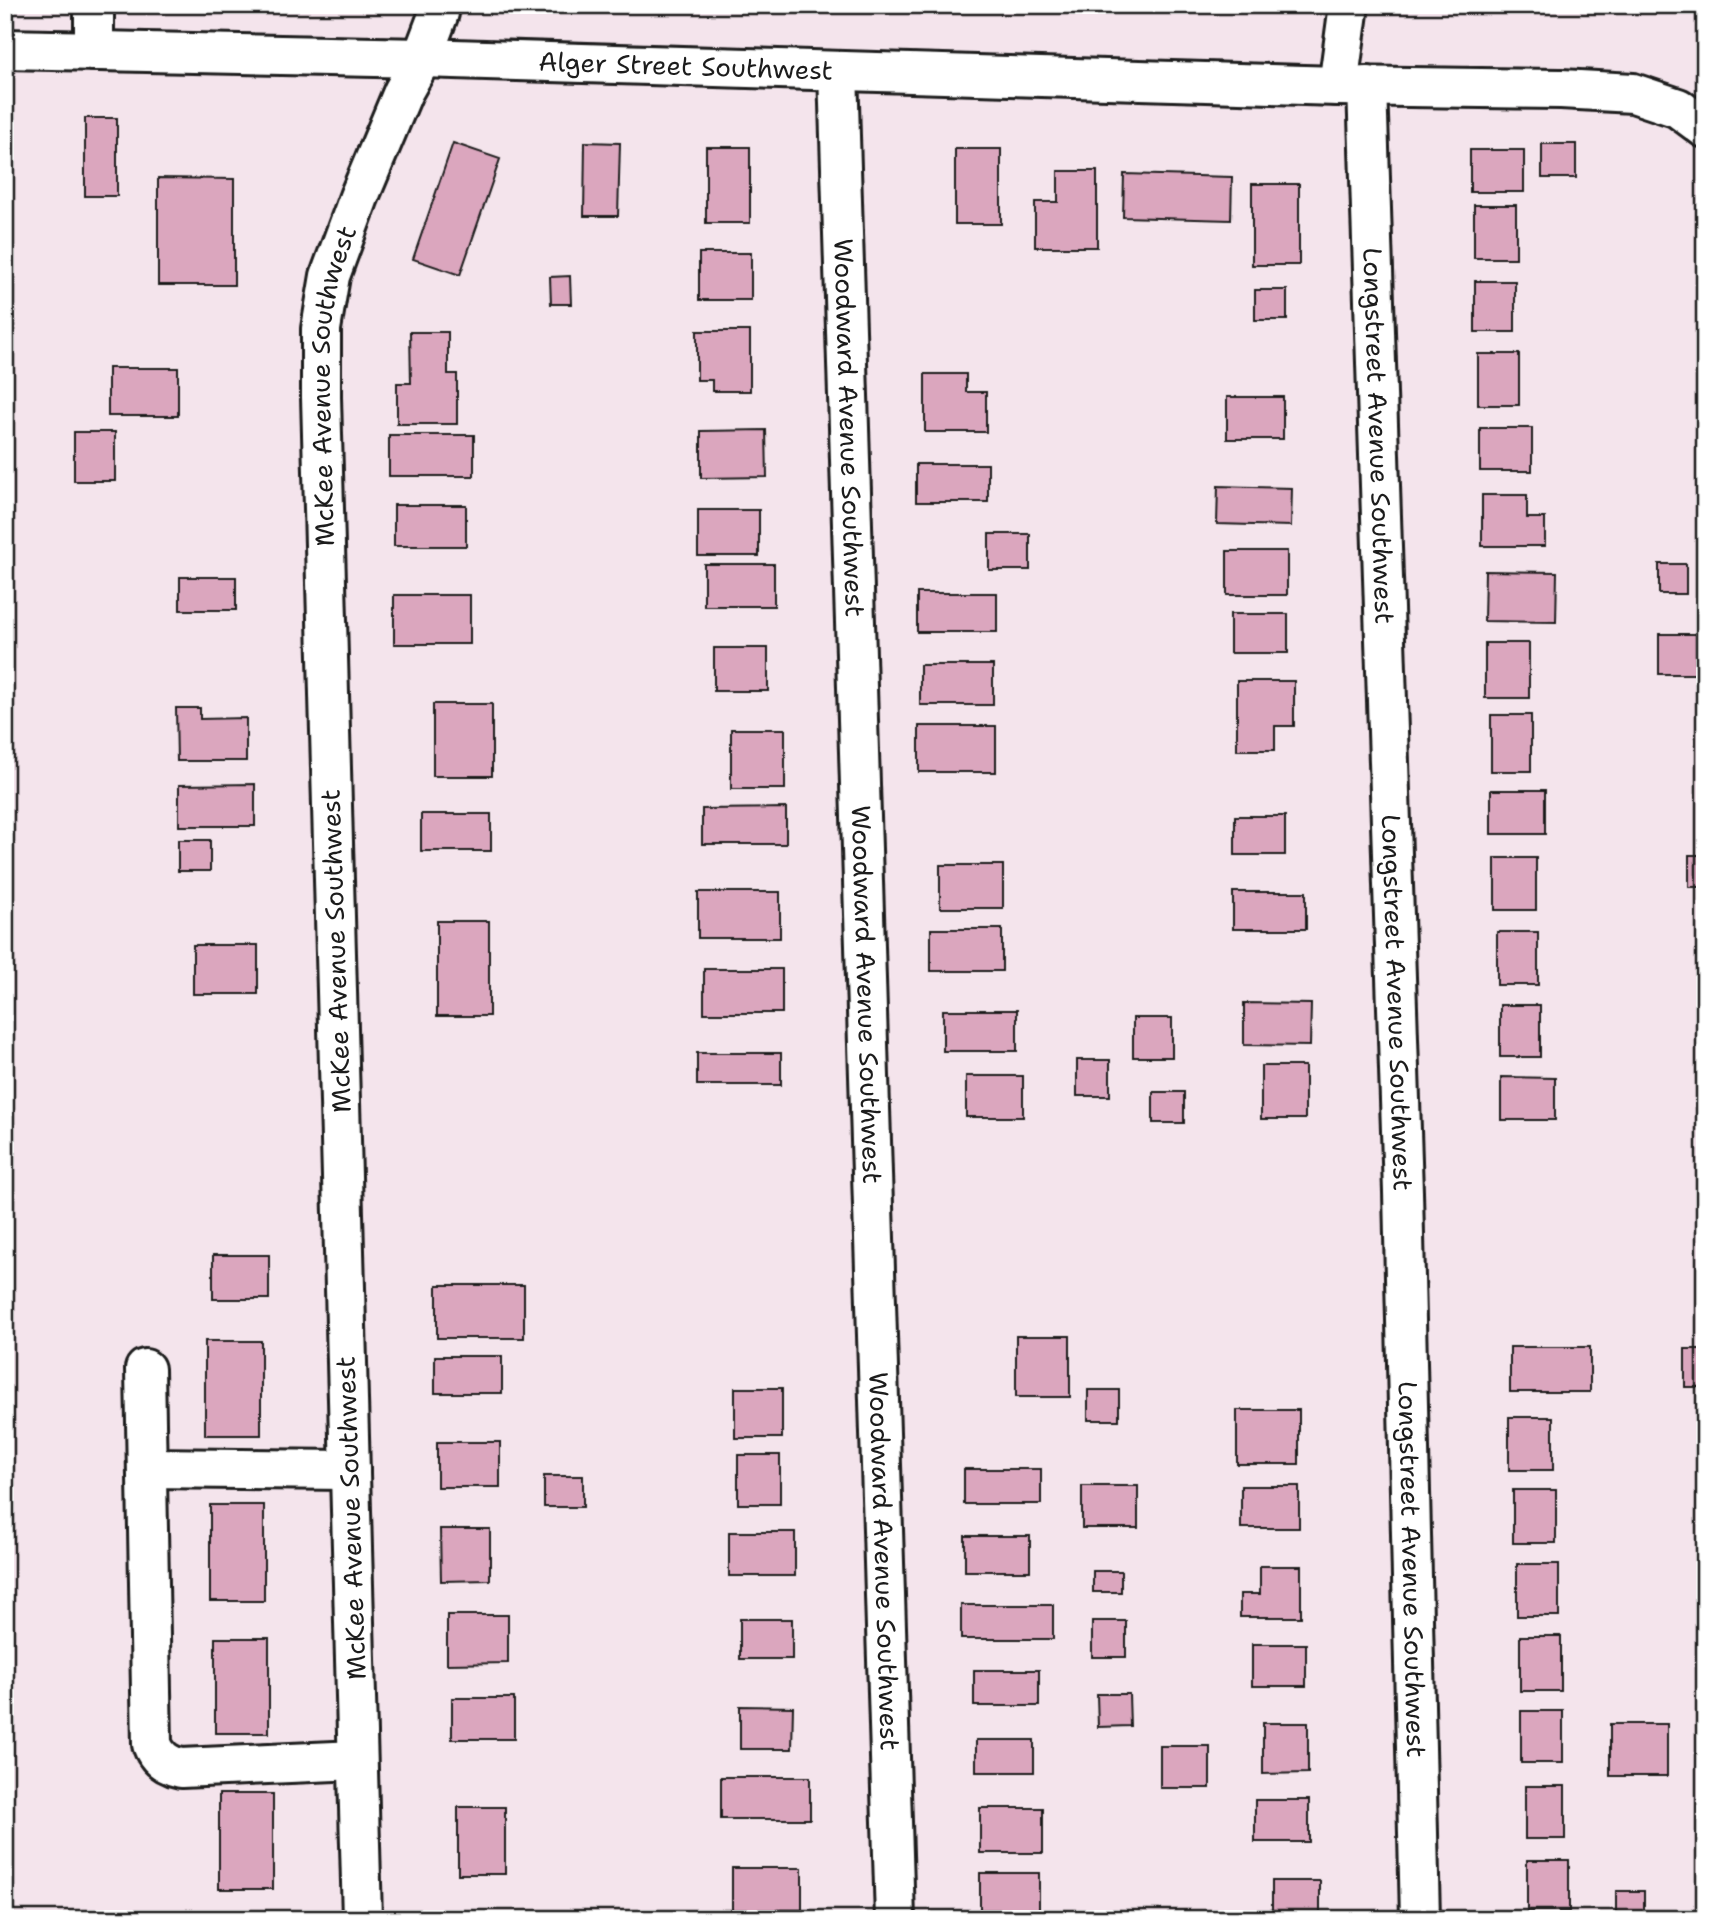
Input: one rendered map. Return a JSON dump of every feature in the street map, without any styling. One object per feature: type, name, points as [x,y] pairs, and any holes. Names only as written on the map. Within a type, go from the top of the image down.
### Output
[{"type":"street","points":[[94,5],[94,51]]},
{"type":"street","name":"McKee Avenue Southwest","points":[[362,1919],[321,330],[330,276],[403,92],[422,58],[439,13],[438,5]]},
{"type":"street","name":"Longstreet Avenue Southwest","points":[[1349,5],[1403,1178],[1420,1919]]},
{"type":"street","name":"Alger Street Southwest","points":[[5,49],[422,58],[1352,86],[1562,89],[1633,93],[1678,108],[1705,128]]},
{"type":"street","name":"Woodward Avenue Southwest","points":[[838,71],[895,1919]]},
{"type":"street","points":[[145,1369],[152,1744],[155,1752],[170,1766],[181,1768],[358,1760]]},
{"type":"street","points":[[147,1468],[350,1470]]},
{"type":"building","points":[[85,118],[117,118],[117,196],[85,196]]},
{"type":"building","points":[[585,142],[620,143],[618,216],[584,216]]},
{"type":"building","points":[[453,143],[500,159],[460,275],[413,259]]},
{"type":"building","points":[[1542,144],[1576,144],[1576,178],[1542,178]]},
{"type":"building","points":[[706,147],[750,147],[750,223],[706,223]]},
{"type":"building","points":[[955,149],[1001,149],[1001,224],[955,224]]},
{"type":"building","points":[[1470,150],[1524,150],[1524,192],[1470,192]]},
{"type":"building","points":[[1058,171],[1097,171],[1097,247],[1035,247],[1035,202],[1058,202]]},
{"type":"building","points":[[1124,174],[1232,177],[1231,220],[1123,217]]},
{"type":"building","points":[[158,178],[234,179],[234,285],[158,285]]},
{"type":"building","points":[[1252,184],[1299,184],[1299,265],[1252,265]]},
{"type":"building","points":[[1474,205],[1516,205],[1516,258],[1474,258]]},
{"type":"building","points":[[699,253],[751,253],[751,300],[699,300]]},
{"type":"building","points":[[570,276],[571,304],[551,304],[550,277]]},
{"type":"building","points":[[1475,281],[1515,281],[1515,332],[1475,332]]},
{"type":"building","points":[[1255,290],[1287,290],[1287,320],[1255,320]]},
{"type":"building","points":[[697,331],[750,331],[750,391],[712,391],[712,380],[697,380]]},
{"type":"building","points":[[410,332],[448,332],[448,374],[457,374],[457,424],[397,424],[397,383],[411,383]]},
{"type":"building","points":[[1478,354],[1519,354],[1519,405],[1478,405]]},
{"type":"building","points":[[108,368],[178,368],[178,416],[108,416]]},
{"type":"building","points":[[925,374],[966,374],[966,392],[986,392],[986,432],[925,432]]},
{"type":"building","points":[[1227,397],[1283,397],[1283,439],[1227,439]]},
{"type":"building","points":[[1480,428],[1532,428],[1532,471],[1480,471]]},
{"type":"building","points":[[766,430],[767,477],[701,478],[701,431]]},
{"type":"building","points":[[74,432],[115,432],[115,481],[74,481]]},
{"type":"building","points":[[389,435],[474,435],[474,476],[389,476]]},
{"type":"building","points":[[916,464],[988,464],[988,502],[916,502]]},
{"type":"building","points":[[1218,486],[1292,488],[1291,526],[1217,524]]},
{"type":"building","points":[[1482,495],[1527,495],[1527,518],[1545,518],[1545,546],[1482,546]]},
{"type":"building","points":[[394,505],[466,505],[466,546],[394,546]]},
{"type":"building","points":[[698,510],[759,510],[759,556],[698,556]]},
{"type":"building","points":[[989,534],[1030,534],[1030,570],[989,570]]},
{"type":"building","points":[[1227,551],[1287,551],[1287,595],[1227,595]]},
{"type":"building","points":[[704,564],[774,564],[774,606],[704,606]]},
{"type":"building","points":[[1659,564],[1686,564],[1686,594],[1659,594]]},
{"type":"building","points":[[1485,571],[1557,572],[1556,622],[1484,621]]},
{"type":"building","points":[[180,577],[236,577],[236,610],[180,610]]},
{"type":"building","points":[[917,593],[997,593],[997,632],[917,632]]},
{"type":"building","points":[[394,595],[470,595],[470,644],[394,644]]},
{"type":"building","points":[[1230,614],[1288,614],[1288,653],[1230,653]]},
{"type":"building","points":[[1659,634],[1697,634],[1697,674],[1659,674]]},
{"type":"building","points":[[1485,643],[1529,643],[1529,698],[1485,698]]},
{"type":"building","points":[[714,648],[768,648],[768,691],[714,691]]},
{"type":"building","points":[[920,665],[993,665],[993,705],[920,705]]},
{"type":"building","points":[[1237,681],[1294,681],[1294,726],[1275,726],[1275,750],[1237,750]]},
{"type":"building","points":[[433,704],[492,704],[492,776],[433,776]]},
{"type":"building","points":[[176,708],[200,708],[200,719],[246,718],[246,761],[177,761]]},
{"type":"building","points":[[1491,715],[1531,715],[1531,771],[1491,771]]},
{"type":"building","points":[[919,726],[996,726],[996,772],[919,772]]},
{"type":"building","points":[[731,729],[785,729],[785,789],[731,789]]},
{"type":"building","points":[[255,784],[255,826],[179,826],[179,785]]},
{"type":"building","points":[[1491,790],[1545,790],[1545,834],[1491,834]]},
{"type":"building","points":[[786,808],[786,844],[702,844],[702,809]]},
{"type":"building","points":[[421,814],[491,814],[491,851],[421,851]]},
{"type":"building","points":[[1235,816],[1285,816],[1285,855],[1235,855]]},
{"type":"building","points":[[178,840],[210,840],[210,871],[178,871]]},
{"type":"building","points":[[1689,855],[1705,855],[1705,887],[1689,887]]},
{"type":"building","points":[[1495,858],[1536,858],[1536,910],[1495,910]]},
{"type":"building","points":[[940,865],[1003,865],[1003,908],[940,908]]},
{"type":"building","points":[[698,892],[780,892],[780,938],[698,938]]},
{"type":"building","points":[[1233,892],[1306,892],[1306,929],[1233,929]]},
{"type":"building","points":[[437,921],[489,921],[489,1016],[437,1016]]},
{"type":"building","points":[[931,929],[1002,929],[1002,971],[931,971]]},
{"type":"building","points":[[1497,932],[1538,932],[1538,985],[1497,985]]},
{"type":"building","points":[[193,945],[258,945],[258,994],[193,994]]},
{"type":"building","points":[[704,969],[782,969],[782,1013],[704,1013]]},
{"type":"building","points":[[1244,1003],[1311,1004],[1310,1046],[1244,1045]]},
{"type":"building","points":[[1500,1005],[1540,1005],[1540,1057],[1500,1057]]},
{"type":"building","points":[[943,1010],[1017,1010],[1017,1051],[943,1051]]},
{"type":"building","points":[[1133,1018],[1172,1018],[1172,1057],[1133,1057]]},
{"type":"building","points":[[697,1053],[781,1053],[781,1085],[697,1085]]},
{"type":"building","points":[[1077,1060],[1110,1060],[1110,1096],[1077,1096]]},
{"type":"building","points":[[1261,1066],[1305,1066],[1305,1119],[1261,1119]]},
{"type":"building","points":[[966,1076],[1023,1076],[1023,1117],[966,1117]]},
{"type":"building","points":[[1501,1077],[1555,1078],[1555,1120],[1501,1120]]},
{"type":"building","points":[[1153,1092],[1184,1092],[1184,1123],[1153,1123]]},
{"type":"building","points":[[213,1255],[269,1255],[269,1299],[213,1299]]},
{"type":"building","points":[[437,1285],[524,1285],[524,1338],[437,1338]]},
{"type":"building","points":[[1016,1336],[1070,1336],[1070,1397],[1016,1397]]},
{"type":"building","points":[[205,1341],[261,1341],[261,1435],[205,1435]]},
{"type":"building","points":[[1510,1347],[1590,1347],[1590,1392],[1510,1392]]},
{"type":"building","points":[[1685,1349],[1705,1349],[1705,1387],[1685,1387]]},
{"type":"building","points":[[435,1356],[502,1356],[502,1393],[435,1393]]},
{"type":"building","points":[[735,1388],[782,1388],[782,1438],[735,1438]]},
{"type":"building","points":[[1088,1390],[1119,1390],[1119,1420],[1088,1420]]},
{"type":"building","points":[[1237,1410],[1299,1410],[1299,1464],[1237,1464]]},
{"type":"building","points":[[1509,1417],[1553,1417],[1553,1470],[1509,1470]]},
{"type":"building","points":[[437,1442],[500,1442],[500,1487],[437,1487]]},
{"type":"building","points":[[738,1455],[780,1455],[780,1504],[738,1504]]},
{"type":"building","points":[[964,1469],[1041,1469],[1041,1504],[964,1504]]},
{"type":"building","points":[[544,1476],[583,1476],[583,1507],[544,1507]]},
{"type":"building","points":[[1082,1486],[1138,1486],[1138,1528],[1082,1528]]},
{"type":"building","points":[[1241,1486],[1299,1486],[1299,1528],[1241,1528]]},
{"type":"building","points":[[1513,1490],[1556,1490],[1556,1543],[1513,1543]]},
{"type":"building","points":[[210,1505],[264,1505],[264,1601],[210,1601]]},
{"type":"building","points":[[440,1529],[490,1529],[490,1580],[441,1581]]},
{"type":"building","points":[[729,1532],[795,1532],[795,1576],[729,1576]]},
{"type":"building","points":[[965,1536],[1030,1536],[1030,1571],[965,1571]]},
{"type":"building","points":[[1517,1564],[1559,1564],[1559,1616],[1517,1616]]},
{"type":"building","points":[[1260,1566],[1301,1566],[1301,1617],[1240,1617],[1240,1594],[1260,1594]]},
{"type":"building","points":[[1093,1571],[1121,1571],[1121,1592],[1093,1592]]},
{"type":"building","points":[[961,1605],[1053,1605],[1053,1639],[961,1639]]},
{"type":"building","points":[[447,1615],[508,1615],[508,1663],[447,1664]]},
{"type":"building","points":[[740,1619],[792,1619],[792,1659],[740,1659]]},
{"type":"building","points":[[1092,1621],[1126,1621],[1126,1657],[1092,1657]]},
{"type":"building","points":[[1520,1636],[1561,1636],[1561,1691],[1520,1691]]},
{"type":"building","points":[[215,1638],[269,1638],[269,1733],[215,1733]]},
{"type":"building","points":[[1252,1644],[1306,1644],[1306,1686],[1252,1686]]},
{"type":"building","points":[[974,1670],[1039,1670],[1039,1706],[974,1706]]},
{"type":"building","points":[[1097,1694],[1129,1694],[1130,1726],[1098,1727]]},
{"type":"building","points":[[452,1698],[514,1698],[514,1739],[452,1739]]},
{"type":"building","points":[[740,1706],[793,1707],[792,1749],[740,1749]]},
{"type":"building","points":[[1521,1711],[1563,1711],[1563,1763],[1521,1763]]},
{"type":"building","points":[[1263,1723],[1308,1723],[1308,1773],[1263,1774]]},
{"type":"building","points":[[1610,1724],[1667,1724],[1667,1776],[1610,1776]]},
{"type":"building","points":[[976,1740],[1034,1740],[1034,1772],[976,1772]]},
{"type":"building","points":[[1160,1746],[1210,1746],[1210,1788],[1160,1788]]},
{"type":"building","points":[[721,1777],[810,1777],[810,1819],[721,1819]]},
{"type":"building","points":[[1525,1786],[1565,1786],[1565,1839],[1525,1839]]},
{"type":"building","points":[[219,1794],[273,1794],[273,1889],[219,1889]]},
{"type":"building","points":[[1255,1800],[1309,1800],[1309,1842],[1255,1842]]},
{"type":"building","points":[[458,1807],[505,1807],[505,1874],[458,1874]]},
{"type":"building","points":[[980,1808],[1043,1808],[1043,1853],[980,1853]]},
{"type":"building","points":[[1527,1860],[1569,1860],[1569,1911],[1527,1911]]},
{"type":"building","points":[[732,1868],[802,1868],[802,1910],[732,1910]]},
{"type":"building","points":[[980,1873],[1039,1873],[1039,1919],[980,1917]]},
{"type":"building","points":[[1272,1881],[1320,1881],[1320,1919],[1272,1919]]},
{"type":"building","points":[[1616,1891],[1644,1891],[1644,1919],[1616,1919]]}]
